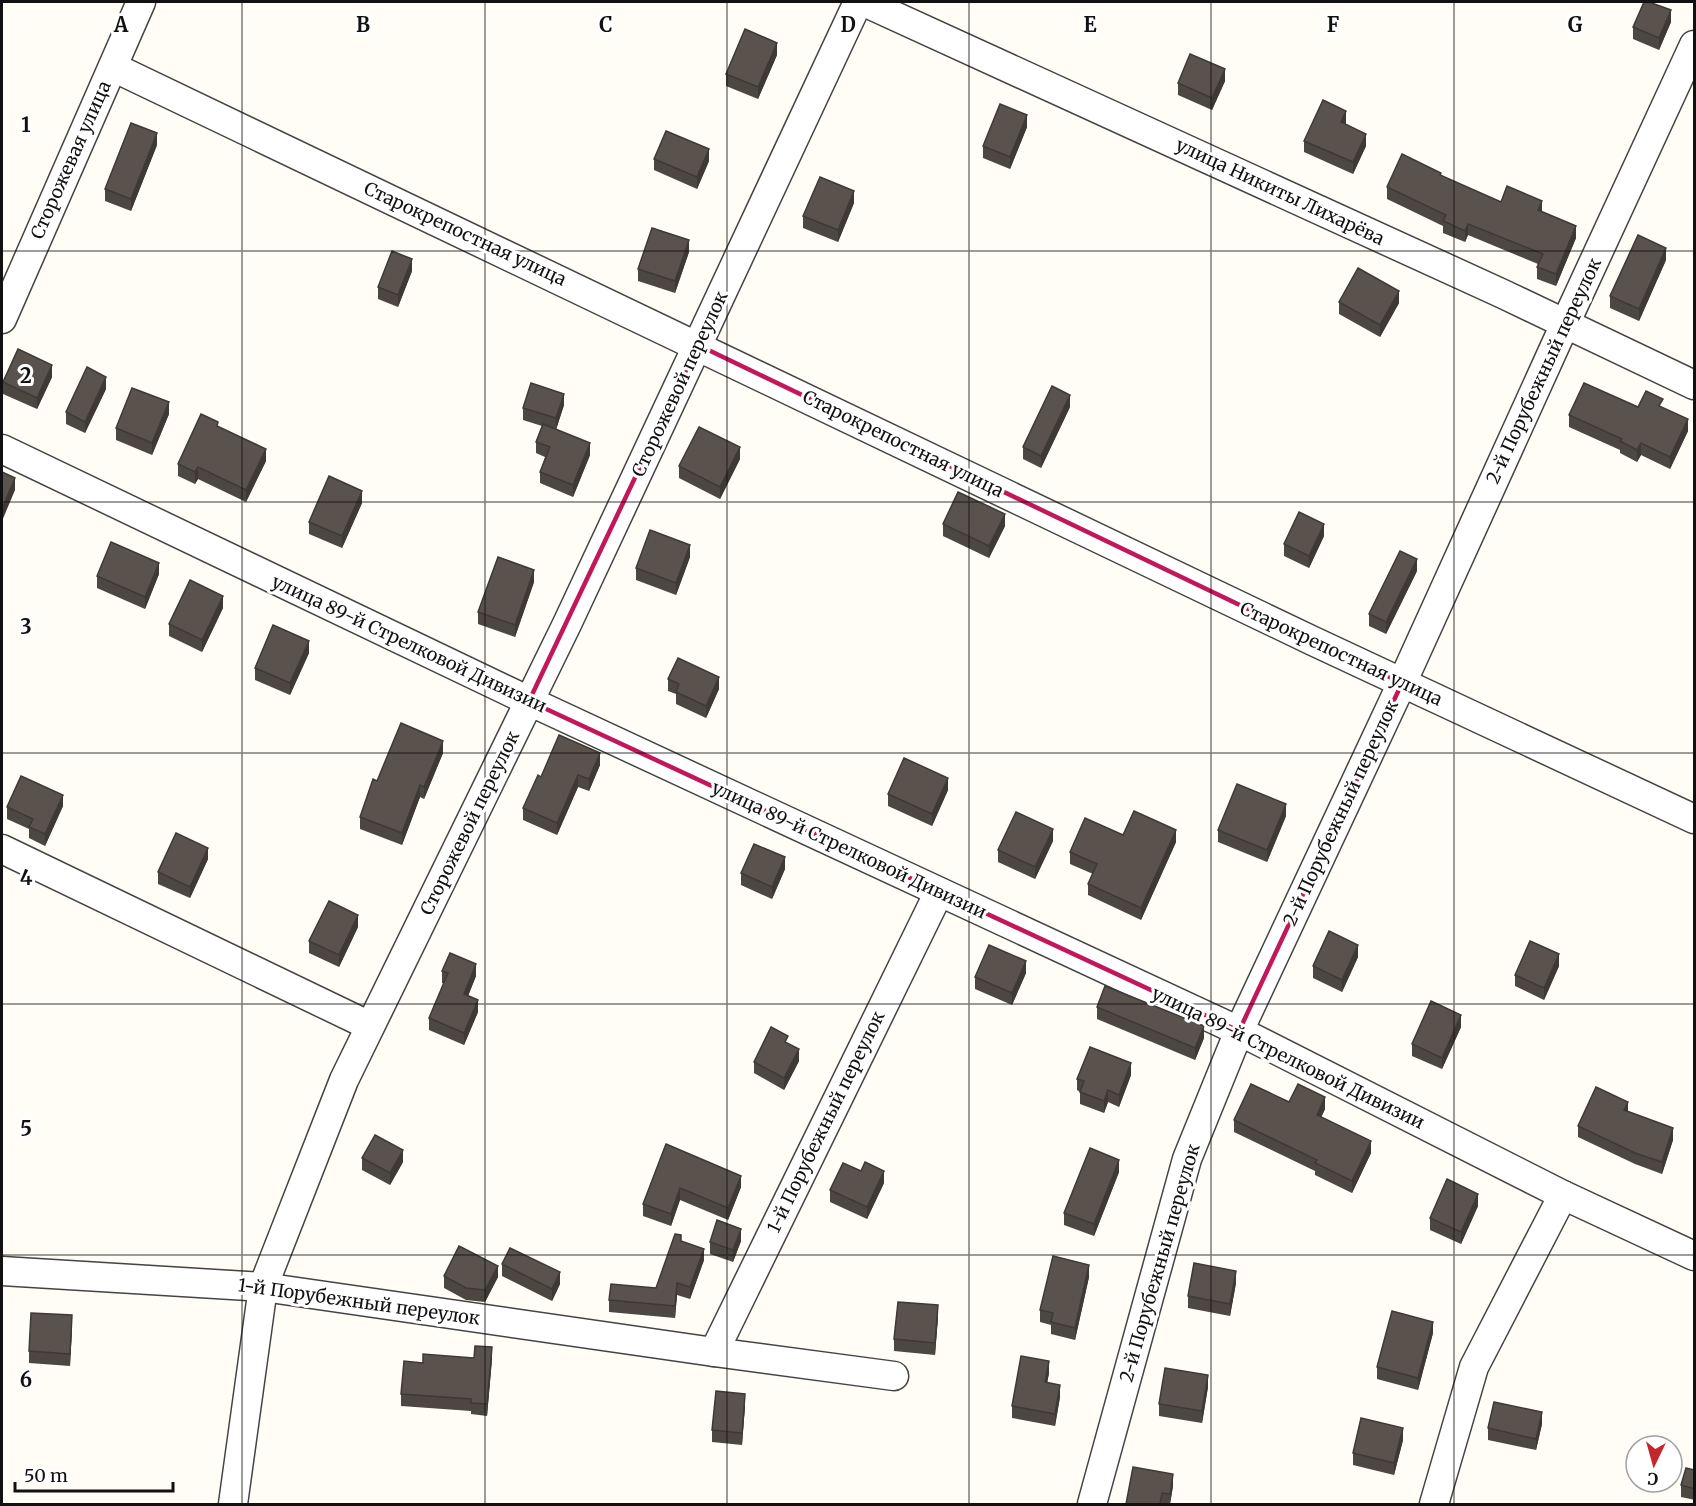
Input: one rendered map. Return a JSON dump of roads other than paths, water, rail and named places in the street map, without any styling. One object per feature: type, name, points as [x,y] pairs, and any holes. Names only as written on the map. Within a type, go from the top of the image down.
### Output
[{"type":"street","name":"Сторожевая улица","points":[[2,319],[141,2]]},
{"type":"street","name":"Сторожевой переулок","points":[[233,1504],[263,1287],[344,1080],[529,701],[858,2]]},
{"type":"street","name":"улица Никиты Лихарёва","points":[[864,2],[1695,385]]},
{"type":"street","name":"2-й Порубежный переулок","points":[[1092,1504],[1187,1159],[1239,1031],[1695,45]]},
{"type":"street","name":"Старокрепостная улица","points":[[113,67],[1402,682],[1695,819]]},
{"type":"street","name":"улица 89-й Стрелковой Дивизии","points":[[2,449],[529,701],[1239,1031],[1563,1195],[1695,1256]]},
{"type":"street","points":[[2,849],[370,1026]]},
{"type":"street","name":"1-й Порубежный переулок","points":[[714,1352],[939,892]]},
{"type":"street","points":[[1434,1504],[1474,1367],[1563,1195]]},
{"type":"street","name":"1-й Порубежный переулок","points":[[2,1270],[263,1287],[894,1376]]}]
